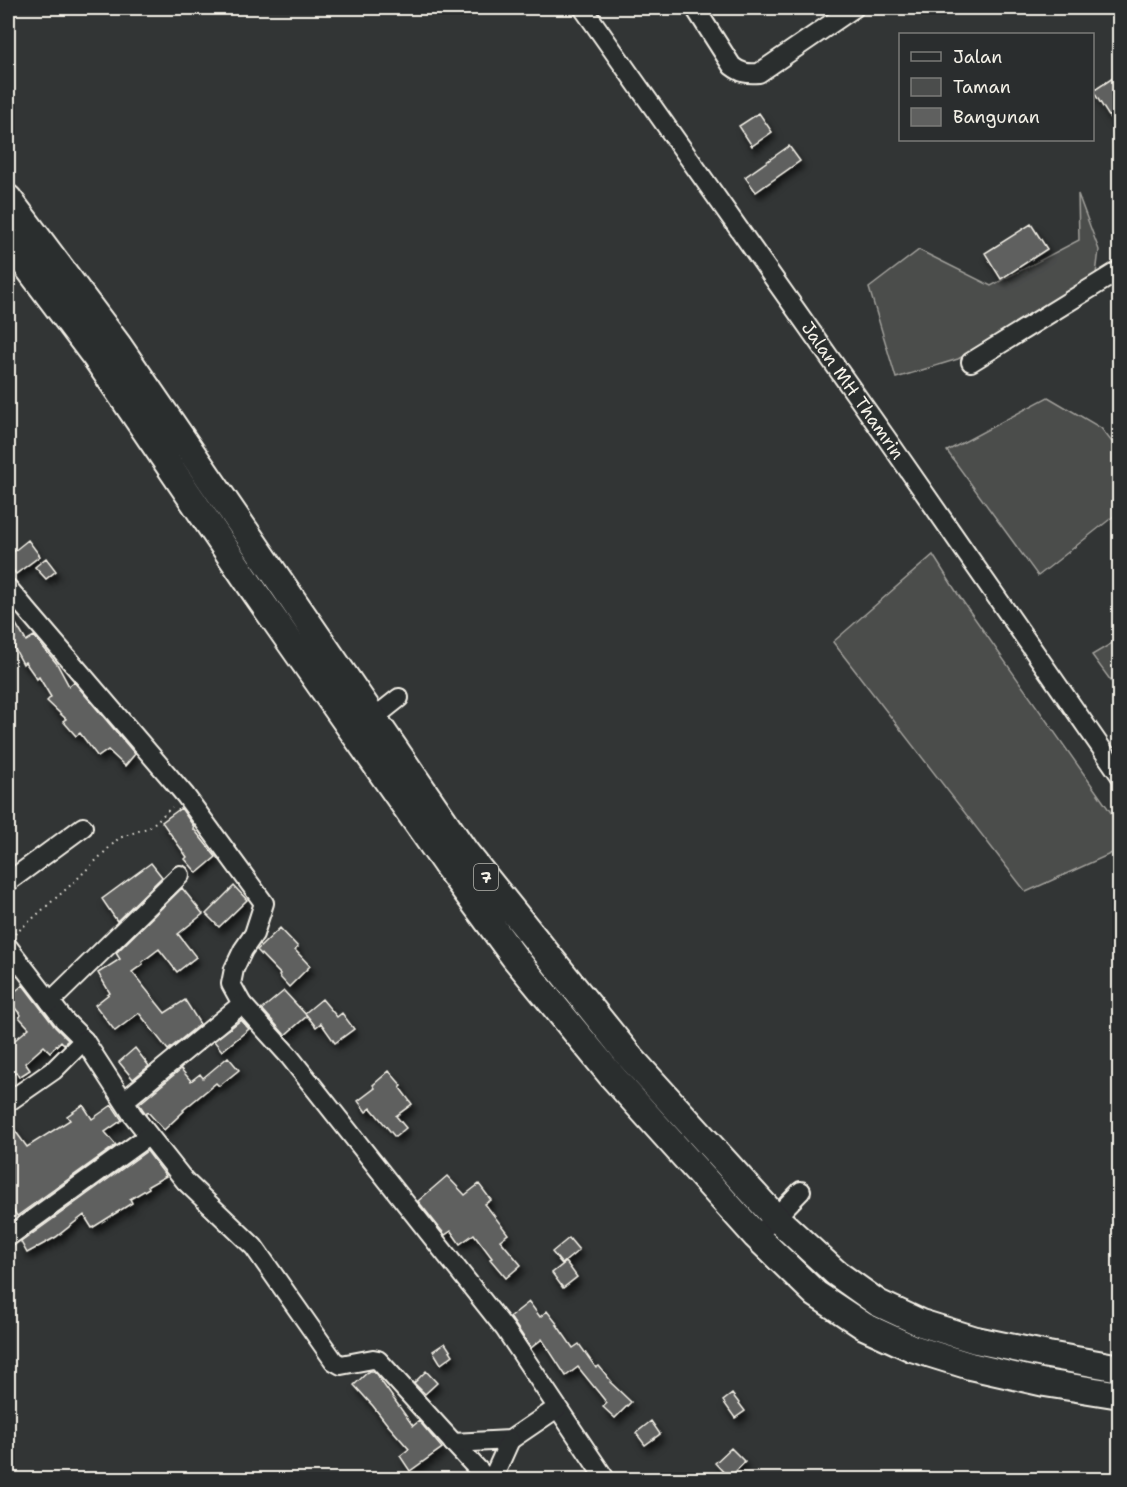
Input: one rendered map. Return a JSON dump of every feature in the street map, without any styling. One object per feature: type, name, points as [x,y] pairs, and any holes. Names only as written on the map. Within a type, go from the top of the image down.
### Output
[{"type":"highway","name":"7","points":[[8,198],[118,345],[364,726],[445,863],[515,958],[612,1075],[756,1236],[816,1294],[864,1326],[912,1348],[970,1366],[1045,1383],[1119,1395]]},
{"type":"highway","name":"7","points":[[8,241],[364,726],[630,1057],[775,1217],[836,1273],[878,1303],[921,1323],[976,1340],[1119,1368]]},
{"type":"street","name":"Jalan MH Thamrin","points":[[583,8],[887,439],[1119,775]]},
{"type":"street","points":[[695,8],[732,66],[739,72],[748,74],[759,73],[854,8]]},
{"type":"street","points":[[970,362],[1119,270]]},
{"type":"street","points":[[8,588],[185,795],[264,903],[254,934],[234,969],[231,984],[242,1004],[289,1056],[498,1320],[606,1479]]},
{"type":"street","points":[[364,726],[399,698]]},
{"type":"street","points":[[8,882],[83,827]]},
{"type":"street","points":[[50,1002],[180,876]]},
{"type":"street","points":[[11,941],[50,1002],[84,1041],[148,1136],[185,1181],[254,1247],[334,1361],[341,1365],[378,1360],[488,1479]]},
{"type":"street","points":[[124,1101],[242,1004]]},
{"type":"street","points":[[8,1102],[54,1070],[84,1041]]},
{"type":"street","points":[[8,1236],[148,1136]]},
{"type":"street","points":[[756,1236],[801,1191]]},
{"type":"street","points":[[492,1479],[510,1440],[557,1408]]},
{"type":"street","points":[[453,1443],[510,1440]]},
{"type":"path","points":[[11,941],[119,838],[150,827],[185,795]]},
{"type":"green space","points":[[1078,194],[1099,250],[1095,282],[958,359],[896,378],[869,288],[919,250],[991,286],[1079,240]]},
{"type":"green space","points":[[1048,397],[1101,428],[1119,451],[1119,512],[1038,576],[947,451]]},
{"type":"green space","points":[[933,555],[959,596],[1119,824],[1119,850],[1026,892],[833,642]]},
{"type":"green space","points":[[1119,639],[1119,692],[1092,655]]},
{"type":"building","points":[[1119,74],[1119,111],[1110,118],[1094,90]]},
{"type":"building","points":[[759,113],[772,132],[752,146],[739,126]]},
{"type":"building","points":[[789,146],[800,161],[756,192],[745,177]]},
{"type":"building","points":[[1031,224],[1047,249],[1001,279],[985,253]]},
{"type":"building","points":[[28,540],[40,556],[16,574],[8,563],[8,556]]},
{"type":"building","points":[[46,558],[56,571],[46,579],[35,567]]},
{"type":"building","points":[[8,611],[26,641],[34,636],[57,664],[69,686],[74,682],[135,754],[125,766],[108,750],[98,757],[80,733],[76,736],[63,721],[66,719],[47,701],[51,697],[39,677],[37,679],[25,662],[23,664],[8,636]]},
{"type":"building","points":[[181,808],[193,828],[216,857],[197,873],[185,859],[187,857],[162,822]]},
{"type":"building","points":[[151,863],[162,877],[117,921],[102,899]]},
{"type":"building","points":[[234,886],[247,900],[219,927],[206,914]]},
{"type":"building","points":[[182,888],[203,914],[178,934],[196,957],[177,972],[159,949],[132,972],[165,1013],[185,1000],[200,1024],[168,1050],[139,1013],[115,1031],[95,1005],[110,993],[98,973],[120,959],[116,953]]},
{"type":"building","points":[[280,928],[298,947],[295,950],[310,966],[289,987],[257,950]]},
{"type":"building","points":[[23,985],[55,1027],[68,1040],[64,1044],[61,1041],[50,1052],[44,1046],[25,1063],[30,1070],[19,1077],[16,1072],[8,1080],[8,1046],[29,1028],[19,1017],[21,1015],[8,997]]},
{"type":"building","points":[[284,991],[307,1016],[285,1035],[262,1009]]},
{"type":"building","points":[[322,999],[337,1017],[342,1013],[354,1029],[335,1043],[321,1023],[316,1027],[305,1013]]},
{"type":"building","points":[[241,1020],[249,1029],[222,1051],[214,1041]]},
{"type":"building","points":[[135,1048],[149,1066],[133,1079],[119,1062]]},
{"type":"building","points":[[228,1057],[239,1070],[219,1086],[216,1083],[183,1110],[164,1130],[148,1112],[146,1114],[139,1104],[181,1069],[191,1081],[200,1074],[203,1078]]},
{"type":"building","points":[[389,1071],[402,1086],[400,1088],[412,1104],[396,1116],[406,1128],[395,1137],[371,1108],[366,1112],[358,1101],[375,1088],[373,1085]]},
{"type":"building","points":[[83,1105],[92,1119],[112,1105],[122,1120],[105,1132],[116,1145],[17,1216],[8,1202],[8,1121],[27,1147],[70,1120],[67,1116]]},
{"type":"building","points":[[147,1151],[166,1176],[130,1199],[132,1203],[92,1228],[84,1215],[56,1237],[27,1253],[21,1242]]},
{"type":"building","points":[[447,1176],[465,1195],[479,1184],[491,1200],[485,1204],[508,1234],[500,1240],[521,1265],[506,1278],[474,1234],[460,1244],[451,1231],[445,1235],[418,1201]]},
{"type":"building","points":[[569,1238],[579,1250],[562,1264],[552,1252]]},
{"type":"building","points":[[566,1262],[577,1277],[563,1288],[552,1273]]},
{"type":"building","points":[[529,1302],[540,1317],[547,1311],[573,1348],[579,1344],[596,1368],[599,1366],[610,1382],[631,1402],[615,1418],[603,1407],[607,1403],[578,1367],[566,1376],[542,1339],[531,1348],[510,1317]]},
{"type":"building","points":[[445,1343],[453,1355],[441,1364],[433,1351]]},
{"type":"building","points":[[369,1371],[376,1374],[413,1426],[419,1421],[442,1448],[410,1471],[400,1456],[409,1449],[354,1385]]},
{"type":"building","points":[[426,1371],[437,1383],[425,1394],[414,1383]]},
{"type":"building","points":[[732,1394],[745,1411],[735,1418],[723,1401]]},
{"type":"building","points":[[651,1421],[660,1434],[645,1445],[636,1433]]},
{"type":"building","points":[[731,1448],[745,1462],[729,1478],[715,1463]]}]
